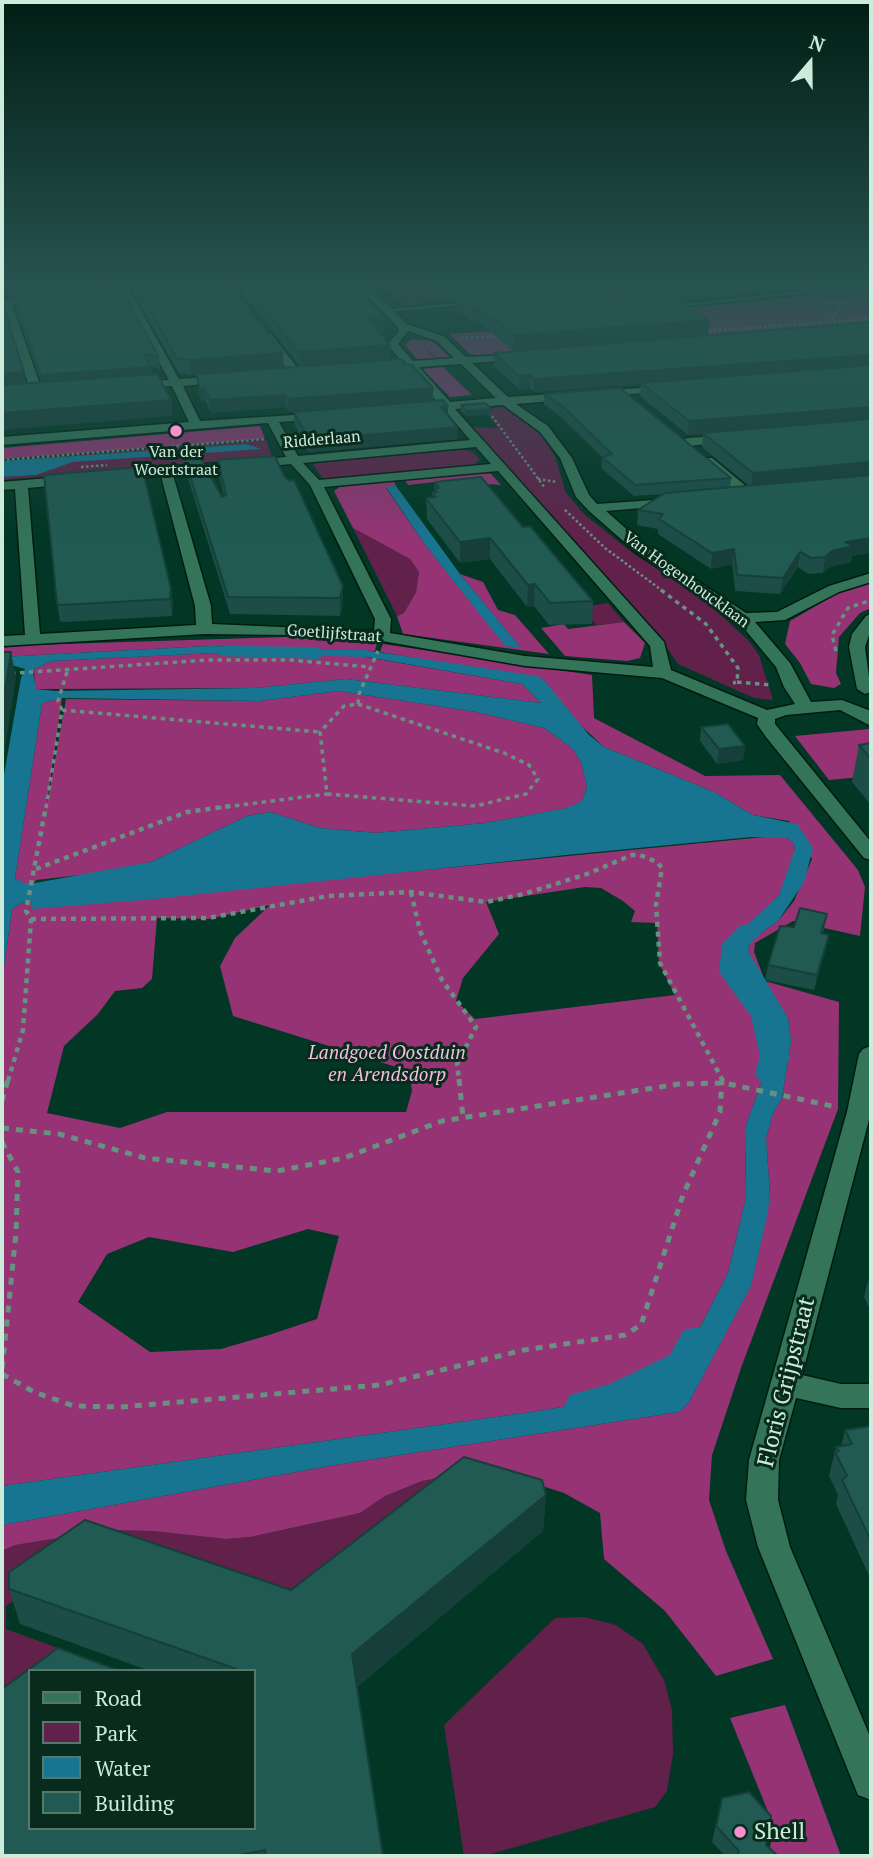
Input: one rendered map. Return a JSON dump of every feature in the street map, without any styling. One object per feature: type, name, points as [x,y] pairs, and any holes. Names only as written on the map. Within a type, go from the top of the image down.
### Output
[{"type":"street","points":[[24,371],[31,394],[51,392]]},
{"type":"street","points":[[169,371],[196,425]]},
{"type":"street","points":[[416,371],[658,645],[660,665],[665,673],[767,716],[806,707],[849,706],[871,721]]},
{"type":"street","name":"Van Hogenhoucklaan","points":[[475,371],[505,400],[530,417],[556,442],[577,485],[594,508],[633,543],[743,618],[784,666],[792,687],[806,707]]},
{"type":"street","points":[[283,374],[309,372]]},
{"type":"street","points":[[120,387],[243,377]]},
{"type":"street","points":[[410,408],[678,387]]},
{"type":"street","points":[[623,391],[634,400]]},
{"type":"street","points":[[2,441],[341,414]]},
{"type":"street","points":[[272,419],[294,460],[316,484],[383,619],[380,644]]},
{"type":"street","points":[[739,438],[681,438],[747,494]]},
{"type":"street","name":"Ridderlaan","points":[[2,486],[478,443]]},
{"type":"street","points":[[316,484],[503,471]]},
{"type":"street","points":[[166,472],[203,606],[204,629]]},
{"type":"street","points":[[21,484],[33,639]]},
{"type":"street","points":[[594,508],[691,499]]},
{"type":"street","points":[[743,618],[780,617],[834,589],[871,577]]},
{"type":"street","points":[[849,706],[868,689],[856,647],[860,634],[871,619]]},
{"type":"street","name":"Goetlijfstraat","points":[[2,641],[204,629],[289,630],[525,661],[665,673]]},
{"type":"street","points":[[767,716],[766,724],[772,733],[871,854]]},
{"type":"street","name":"Floris Grijpstraat","points":[[871,1054],[859,1112],[764,1460],[762,1500],[774,1547],[871,1782]]},
{"type":"street","points":[[784,1383],[841,1396],[871,1396]]},
{"type":"path","points":[[2,460],[281,438]]},
{"type":"path","points":[[503,471],[577,485]]},
{"type":"path","points":[[576,553],[633,543]]},
{"type":"path","points":[[358,704],[359,695],[380,644]]},
{"type":"path","points":[[2,674],[208,660],[290,660],[370,667]]},
{"type":"path","points":[[2,1101],[23,1030],[31,919],[26,911],[30,878],[36,869],[62,710],[58,701],[60,689],[68,669]]},
{"type":"path","points":[[737,682],[792,687]]},
{"type":"path","points":[[36,869],[187,813],[327,794],[475,806],[526,794],[538,779],[529,765],[504,752],[358,704],[344,706],[320,732],[327,794]]},
{"type":"path","points":[[62,710],[320,732]]},
{"type":"path","points":[[2,1142],[18,1172],[16,1233],[2,1372],[34,1392],[74,1406],[121,1407],[380,1384],[524,1350],[625,1335],[641,1325],[683,1195],[720,1112],[724,1083],[660,963],[656,905],[662,868],[657,862],[632,855],[587,874],[524,894],[486,902],[411,891],[303,900],[208,918],[31,919]]},
{"type":"path","points":[[411,891],[420,931],[442,980],[476,1027],[457,1064],[463,1116]]},
{"type":"path","points":[[2,1128],[59,1134],[145,1157],[277,1171],[344,1158],[401,1134],[463,1116],[679,1084],[724,1083],[859,1112]]},
{"type":"green space","points":[[508,407],[538,429],[555,457],[566,493],[584,514],[634,554],[697,593],[749,641],[759,655],[773,700],[754,698],[678,664],[663,642],[471,427],[498,428],[483,408]]},
{"type":"green space","points":[[266,440],[272,457],[2,480],[2,477],[36,475],[73,462],[244,448],[254,451],[247,444],[2,461]]},
{"type":"green space","points":[[455,448],[473,452],[480,460],[471,466],[336,479],[323,478],[313,465],[316,462]]},
{"type":"green space","points":[[353,528],[410,559],[419,572],[416,592],[404,613],[397,616]]},
{"type":"green space","points":[[608,603],[624,622],[596,625],[581,607]]},
{"type":"green space","points":[[454,1475],[292,1609],[92,1548],[6,1606],[6,1629],[88,1659],[74,1669],[28,1669],[28,1674],[2,1720],[2,1551],[15,1545],[109,1530],[153,1531],[226,1539],[250,1537],[360,1513],[385,1496],[422,1481]]},
{"type":"green space","points":[[585,1617],[616,1625],[643,1644],[664,1680],[672,1710],[673,1754],[667,1791],[655,1807],[484,1856],[464,1856],[444,1725],[555,1618]]},
{"type":"shaded area","points":[[424,371],[447,371],[472,395],[450,397]]},
{"type":"shaded area","points":[[260,426],[265,439],[2,459],[2,448]]},
{"type":"shaded area","points":[[481,472],[491,474],[501,485],[485,484],[479,477],[408,485],[405,480]]},
{"type":"shaded area","points":[[394,481],[396,486],[386,488],[426,546],[505,645],[520,647],[460,574],[483,582],[498,610],[515,615],[549,654],[403,634],[397,616],[404,613],[416,592],[419,572],[410,559],[353,528],[334,491],[341,486]]},
{"type":"shaded area","points":[[871,580],[871,608],[860,613],[839,637],[836,673],[841,684],[834,688],[811,684],[800,663],[785,644],[790,621],[840,592]]},
{"type":"shaded area","points":[[624,622],[645,643],[640,658],[627,661],[565,656],[541,628],[564,624],[568,629]]},
{"type":"shaded area","points":[[285,637],[377,643],[375,651],[208,646],[2,657],[2,648],[30,645]]},
{"type":"shaded area","points":[[383,644],[592,675],[594,718],[705,776],[780,775],[858,870],[865,887],[860,936],[793,921],[755,943],[754,952],[765,981],[839,1002],[838,1109],[741,1368],[712,1455],[709,1500],[726,1551],[773,1659],[716,1676],[665,1611],[604,1559],[600,1513],[564,1493],[511,1476],[454,1475],[422,1481],[385,1496],[360,1513],[250,1537],[226,1539],[153,1531],[109,1530],[15,1545],[2,1551],[2,1525],[335,1465],[679,1412],[689,1402],[751,1285],[770,1196],[766,1138],[773,1113],[782,1098],[791,1041],[788,1018],[755,966],[748,951],[750,941],[778,921],[794,901],[812,859],[789,821],[753,815],[714,792],[604,747],[574,719],[544,680],[380,652]]},
{"type":"shaded area","points":[[214,653],[359,656],[522,684],[541,703],[346,679],[256,688],[35,689],[34,669],[52,661]]},
{"type":"shaded area","points":[[339,691],[476,712],[544,728],[572,748],[581,762],[587,786],[582,801],[568,808],[486,823],[376,833],[320,828],[270,812],[247,816],[151,862],[24,884],[15,878],[42,703],[62,698],[46,810],[66,699],[259,701]]},
{"type":"shaded area","points":[[869,729],[871,776],[829,780],[795,736]]},
{"type":"shaded area","points":[[775,836],[793,842],[795,850],[779,895],[742,931],[731,951],[735,965],[769,1023],[771,1035],[768,1064],[745,1128],[746,1197],[728,1273],[678,1370],[666,1383],[639,1394],[532,1412],[2,1486],[2,981],[12,909],[21,903],[32,902],[32,908]],"holes":[[[585,887],[601,888],[623,901],[635,911],[631,922],[657,923],[659,963],[675,995],[475,1019],[456,1001],[463,978],[499,934],[486,902]],[[270,905],[235,938],[220,966],[233,1016],[409,1071],[412,1091],[406,1112],[167,1112],[120,1128],[47,1113],[64,1046],[98,1014],[115,991],[142,988],[152,979],[157,918],[209,919]],[[308,1229],[339,1236],[317,1319],[221,1349],[150,1352],[78,1302],[107,1254],[149,1237],[233,1252]]]},
{"type":"shaded area","points":[[785,1705],[841,1856],[769,1856],[773,1824],[730,1718]]},
{"type":"water","points":[[247,444],[261,449],[73,462],[36,475],[2,477],[2,461]]},
{"type":"water","points":[[396,486],[460,574],[521,648],[505,646],[426,546],[386,487]]},
{"type":"water","points":[[208,646],[364,650],[537,676],[544,680],[589,735],[604,747],[714,792],[753,815],[797,824],[813,848],[804,882],[778,921],[750,941],[748,951],[788,1018],[791,1041],[782,1098],[773,1113],[766,1138],[770,1196],[767,1216],[751,1286],[689,1402],[679,1412],[335,1465],[2,1525],[2,1486],[532,1412],[639,1394],[666,1383],[678,1370],[728,1273],[746,1197],[745,1128],[768,1064],[771,1035],[769,1023],[735,965],[731,951],[734,938],[779,895],[795,849],[793,842],[786,838],[751,837],[154,899],[32,909],[32,902],[21,903],[12,909],[2,981],[2,786],[21,678],[25,669],[8,664],[2,657]],"holes":[[[214,653],[367,657],[522,684],[541,703],[346,679],[256,688],[55,691],[36,689],[33,673],[34,669],[52,661]],[[339,691],[476,712],[544,728],[572,748],[581,762],[587,786],[582,801],[567,808],[486,823],[376,833],[320,828],[270,812],[247,816],[151,862],[35,883],[24,883],[15,878],[42,703],[62,698],[259,701]]]},
{"type":"building","points":[[2,371],[24,372],[2,374]]},
{"type":"building","points":[[40,371],[100,371],[41,375]]},
{"type":"building","points":[[241,371],[417,371],[433,388],[288,399],[285,395],[210,400],[204,388],[200,390],[196,374]]},
{"type":"building","points":[[513,371],[650,371],[534,379],[530,375],[519,376]]},
{"type":"building","points":[[798,371],[871,371],[871,407],[689,421],[641,383]]},
{"type":"building","points":[[157,374],[171,400],[2,413],[2,385]]},
{"type":"building","points":[[620,388],[731,478],[635,485],[602,457],[612,454],[562,406],[544,394]]},
{"type":"building","points":[[443,400],[448,406],[441,407],[457,427],[309,440],[294,412]]},
{"type":"building","points":[[485,403],[492,409],[466,411],[461,405]]},
{"type":"building","points":[[871,419],[871,462],[753,473],[703,433]]},
{"type":"building","points":[[275,456],[284,476],[289,481],[294,480],[343,586],[340,598],[228,597],[185,460],[201,459],[222,497],[226,495],[218,460]]},
{"type":"building","points":[[142,467],[171,588],[170,599],[57,604],[44,475]]},
{"type":"building","points":[[871,475],[871,538],[845,542],[854,546],[832,551],[825,557],[811,558],[800,552],[783,578],[737,575],[734,549],[712,553],[659,519],[663,514],[638,510],[665,493]]},
{"type":"building","points":[[481,477],[523,527],[530,526],[593,601],[550,603],[535,584],[528,585],[490,538],[460,542],[426,498],[436,497],[432,492],[437,492],[434,488],[439,488],[435,482]]},
{"type":"building","points":[[2,652],[11,652],[2,709]]},
{"type":"building","points":[[728,724],[745,746],[719,749],[701,727]]},
{"type":"building","points":[[871,743],[871,759],[859,745]]},
{"type":"building","points":[[800,908],[827,914],[821,933],[829,935],[817,975],[768,965],[780,926],[794,927]]},
{"type":"building","points":[[871,1426],[871,1541],[842,1480],[847,1476],[835,1452],[839,1451],[836,1447],[852,1444],[845,1430]]},
{"type":"building","points":[[464,1457],[542,1480],[546,1495],[352,1654],[383,1856],[266,1856],[265,1850],[235,1856],[2,1856],[2,1689],[28,1670],[28,1830],[256,1830],[256,1669],[236,1669],[9,1589],[9,1572],[85,1520],[291,1590]]},
{"type":"building","points":[[58,1648],[115,1669],[29,1669]]},
{"type":"building","name":"Shell","points":[[749,1792],[771,1816],[766,1845],[778,1856],[737,1856],[739,1851],[716,1826],[722,1798]]},
{"type":"waterway","points":[[227,652],[318,653]]},
{"type":"waterway","points":[[749,932],[735,944],[733,972],[765,1015],[775,1056],[770,1074]]},
{"type":"waterway","points":[[583,1406],[617,1398],[683,1366],[696,1341]]},
{"type":"place","name":"Van der Woertstraat","points":[[176,431]]},
{"type":"place","name":"Shell","points":[[740,1832]]},
{"type":"park label","name":"Landgoed Oostduin en Arendsdorp","points":[[387,1065]]}]
